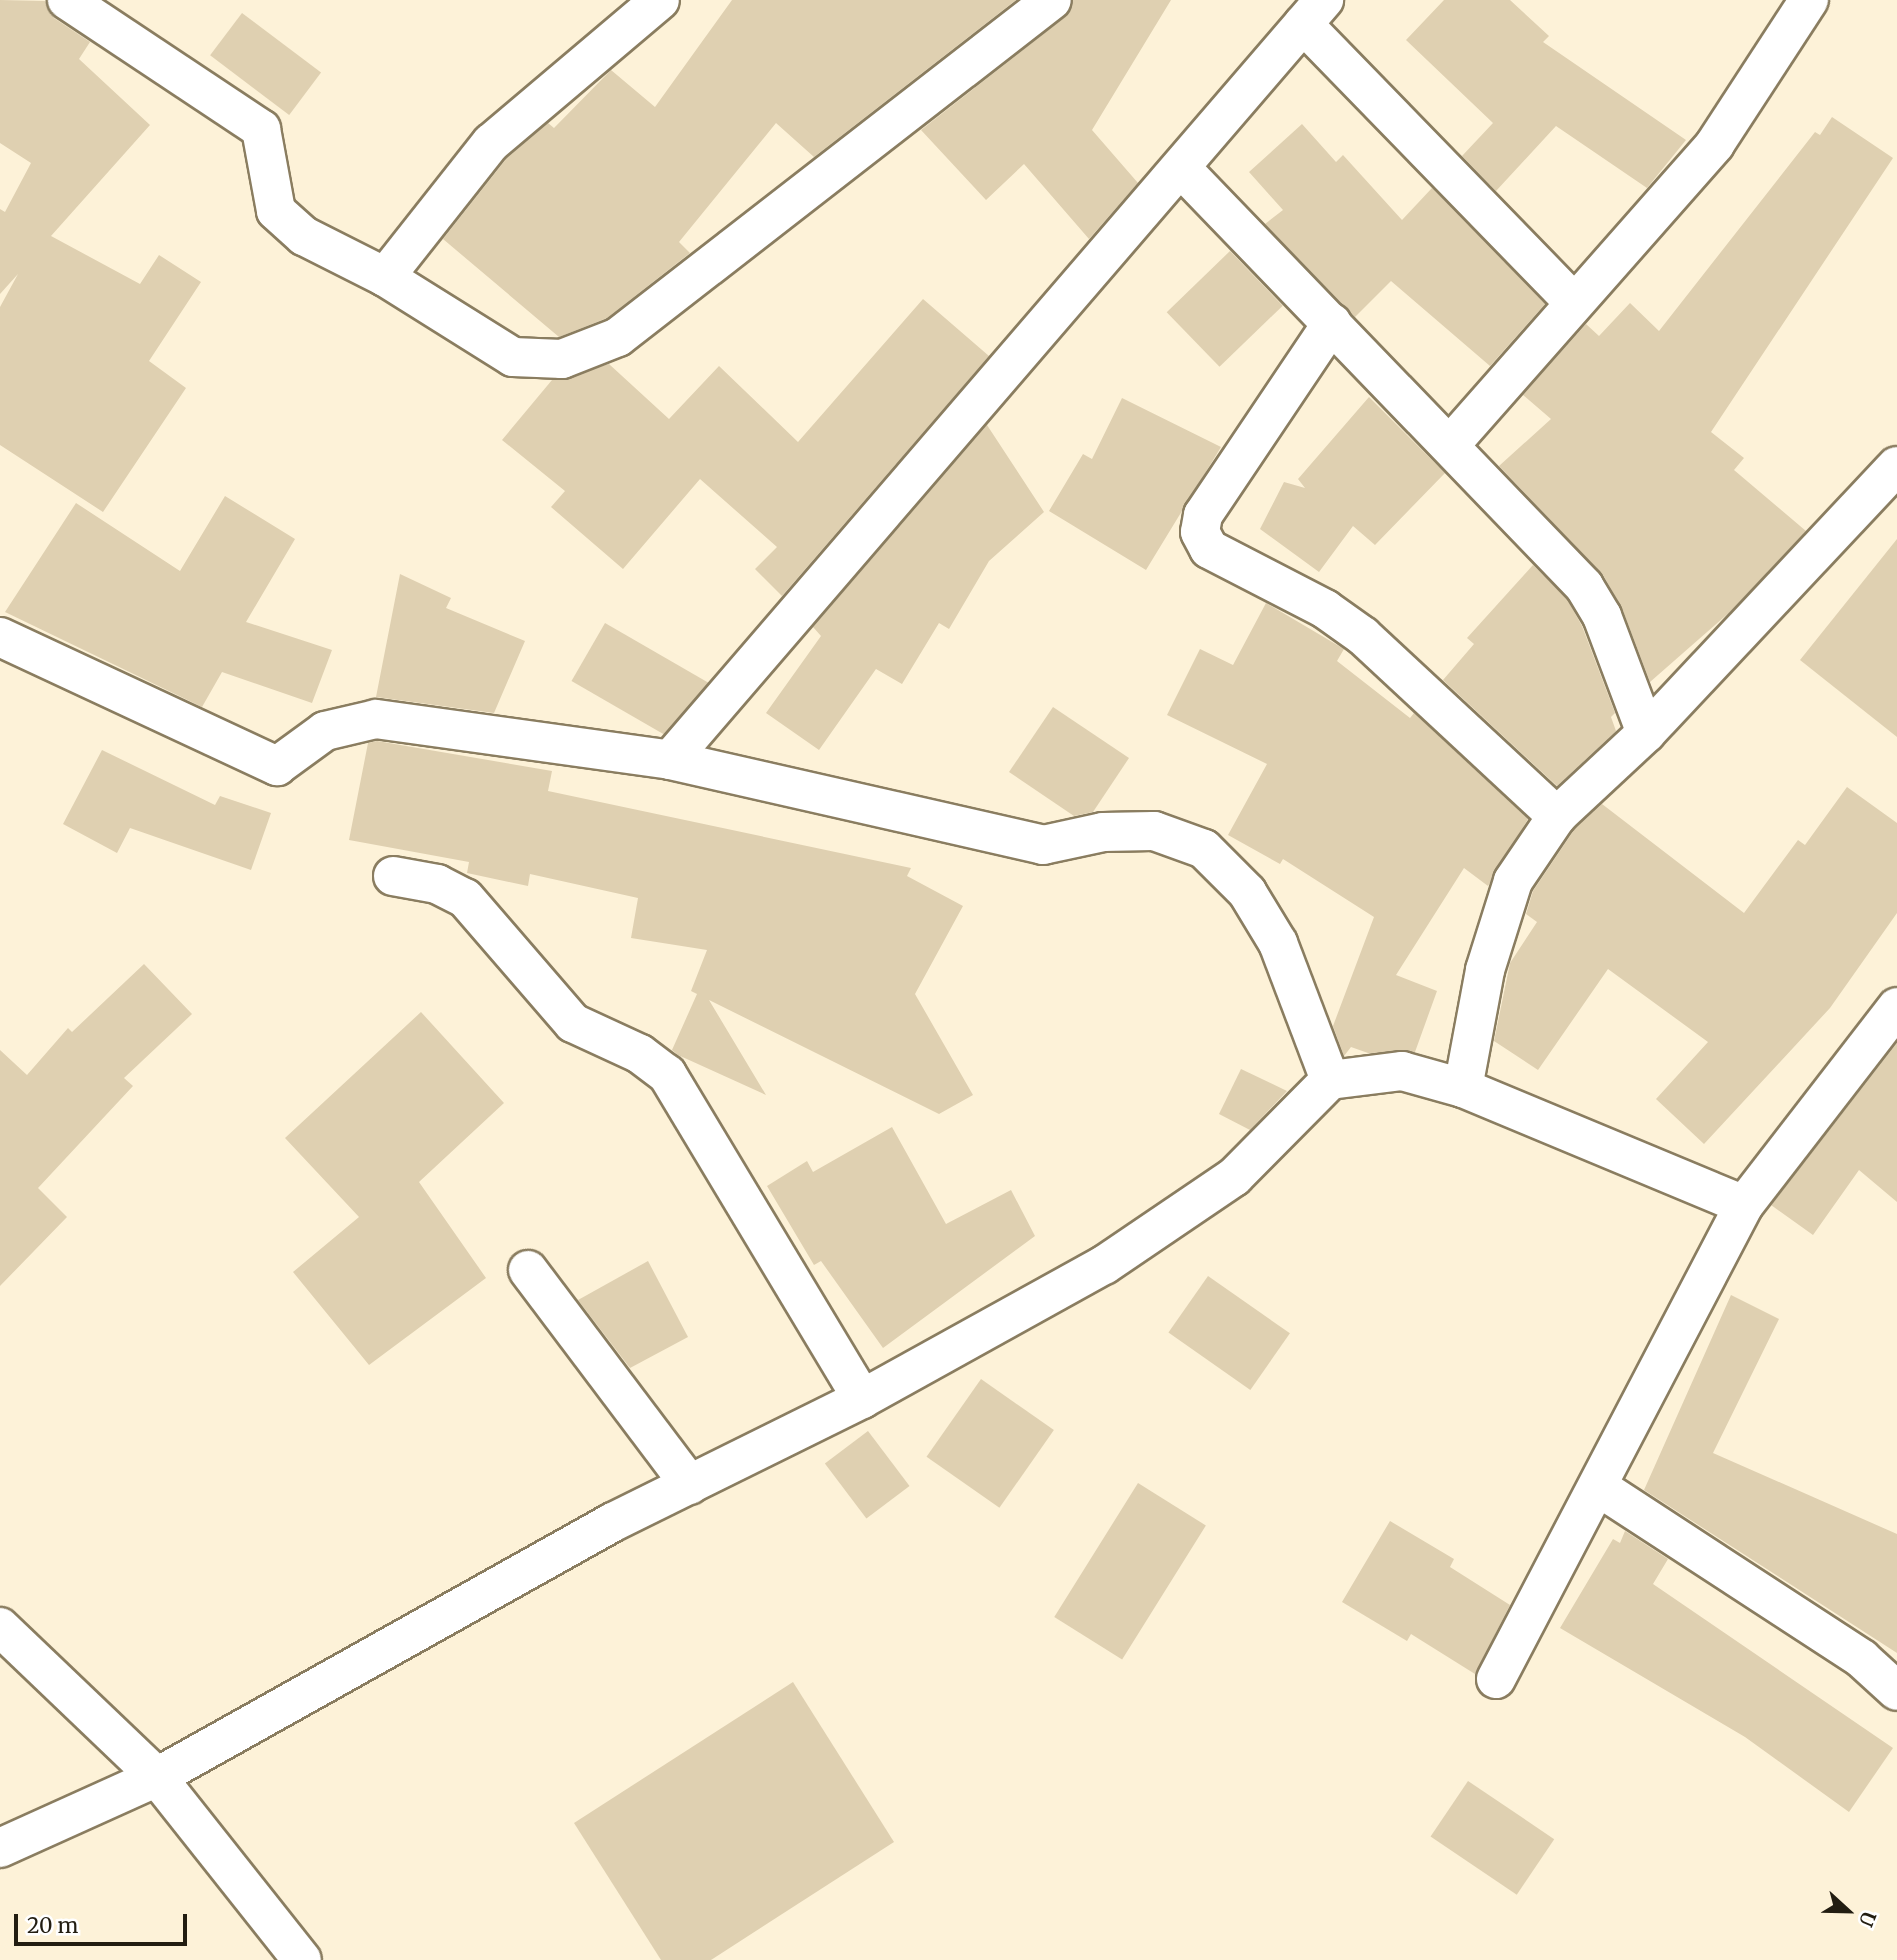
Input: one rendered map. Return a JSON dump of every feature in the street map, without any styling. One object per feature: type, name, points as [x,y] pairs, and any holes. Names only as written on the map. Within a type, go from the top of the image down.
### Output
[{"type":"street","points":[[66,0],[261,129],[276,211],[304,236],[386,277],[513,357],[562,359],[618,337],[1052,0]]},
{"type":"street","points":[[386,277],[491,143],[660,0]]},
{"type":"street","points":[[1450,444],[1715,144],[1809,0]]},
{"type":"street","points":[[670,760],[1314,12],[1574,303]]},
{"type":"street","points":[[1181,168],[1584,586],[1602,616],[1646,733]]},
{"type":"street","points":[[1332,323],[1203,515],[1200,532],[1209,548],[1325,609],[1363,636],[1557,816]]},
{"type":"street","points":[[1463,1088],[1485,970],[1513,881],[1557,816],[1646,733],[1897,466]]},
{"type":"street","points":[[0,637],[277,766],[325,732],[376,719],[670,760],[1043,845],[1103,832],[1154,831],[1204,849],[1247,892],[1278,943],[1330,1080]]},
{"type":"street","points":[[393,876],[437,884],[465,898],[573,1023],[640,1054],[667,1074],[862,1399]]},
{"type":"street","points":[[1496,1679],[1600,1488],[1744,1205],[1897,1007]]},
{"type":"street","points":[[0,1848],[157,1777],[613,1522],[862,1399],[1104,1265],[1234,1177],[1330,1080],[1402,1071],[1463,1088],[1744,1205]]},
{"type":"street","points":[[528,1270],[690,1485]]},
{"type":"street","points":[[1600,1488],[1863,1659],[1897,1691]]},
{"type":"street","points":[[0,1627],[157,1777],[302,1960]]},
{"type":"building","points":[[0,0],[46,1],[54,18],[90,42],[79,59],[150,125],[51,236],[140,284],[159,255],[201,282],[149,361],[186,388],[103,512],[0,445],[0,307],[18,274],[0,294],[0,209],[5,212],[31,163],[0,143]]},
{"type":"building","points":[[732,0],[1016,0],[814,157],[776,123],[679,242],[690,253],[607,318],[559,337],[443,239],[507,158],[548,123],[554,128],[611,70],[655,107]]},
{"type":"building","points":[[1073,0],[1171,0],[1092,130],[1138,183],[1089,239],[1024,164],[986,200],[921,130],[1065,17]]},
{"type":"building","points":[[1444,0],[1510,0],[1549,36],[1543,42],[1686,140],[1647,188],[1556,126],[1496,191],[1462,156],[1493,123],[1406,40]]},
{"type":"building","points":[[242,13],[321,73],[289,115],[210,55]]},
{"type":"building","points":[[1832,117],[1893,158],[1711,432],[1744,458],[1734,470],[1806,531],[1731,611],[1650,682],[1622,608],[1603,575],[1499,466],[1551,419],[1523,395],[1586,324],[1599,336],[1630,303],[1659,331],[1815,132],[1820,135]]},
{"type":"building","points":[[1302,124],[1336,162],[1343,155],[1402,220],[1432,188],[1545,304],[1490,366],[1391,281],[1355,317],[1265,224],[1283,210],[1249,172]]},
{"type":"building","points":[[1230,251],[1283,306],[1219,367],[1167,312]]},
{"type":"building","points":[[923,299],[989,356],[782,596],[755,569],[777,547],[700,479],[623,569],[551,507],[565,491],[502,440],[552,380],[609,364],[669,419],[719,366],[798,442]]},
{"type":"building","points":[[1369,397],[1445,473],[1375,545],[1353,526],[1319,572],[1260,529],[1284,482],[1305,488],[1298,479]]},
{"type":"building","points":[[1122,398],[1221,447],[1146,570],[1049,511],[1083,454],[1092,459]]},
{"type":"building","points":[[987,425],[1044,512],[989,561],[949,629],[939,623],[902,684],[876,669],[819,750],[766,713],[821,636],[813,627]]},
{"type":"building","points":[[225,496],[295,539],[246,622],[332,650],[312,703],[222,672],[202,707],[5,612],[76,503],[180,571]]},
{"type":"building","points":[[1897,539],[1897,737],[1800,660]]},
{"type":"building","points":[[1533,565],[1567,599],[1582,626],[1615,713],[1611,717],[1616,731],[1557,786],[1443,680],[1474,644],[1467,638]]},
{"type":"building","points":[[400,574],[451,598],[446,608],[525,641],[494,713],[376,697]]},
{"type":"building","points":[[1266,603],[1344,649],[1337,661],[1410,718],[1414,713],[1528,819],[1488,886],[1464,868],[1396,975],[1437,991],[1415,1052],[1368,1053],[1351,1047],[1344,1056],[1333,1026],[1374,917],[1283,859],[1280,864],[1228,835],[1267,764],[1167,715],[1200,649],[1233,665]]},
{"type":"building","points":[[605,623],[708,682],[675,741],[572,681]]},
{"type":"building","points":[[1053,707],[1129,758],[1093,812],[1074,816],[1009,772]]},
{"type":"building","points":[[377,741],[552,771],[548,791],[911,868],[907,876],[963,906],[915,994],[973,1095],[939,1114],[709,1000],[766,1095],[678,1055],[672,1050],[697,994],[691,991],[707,950],[631,938],[638,898],[530,874],[528,886],[467,873],[469,862],[349,840],[368,743]]},
{"type":"building","points":[[102,750],[215,805],[220,796],[271,813],[251,870],[130,828],[117,853],[63,824]]},
{"type":"building","points":[[1847,787],[1897,823],[1897,913],[1830,1008],[1704,1144],[1656,1099],[1708,1042],[1608,969],[1538,1070],[1494,1041],[1510,963],[1537,922],[1526,914],[1533,891],[1574,830],[1602,804],[1744,913],[1798,840],[1805,845]]},
{"type":"building","points":[[144,964],[192,1014],[124,1078],[133,1086],[38,1188],[67,1217],[0,1286],[0,1050],[27,1075],[68,1028],[72,1032]]},
{"type":"building","points":[[421,1012],[504,1103],[419,1182],[486,1278],[369,1365],[293,1272],[359,1217],[285,1138]]},
{"type":"building","points":[[1897,1043],[1897,1202],[1859,1170],[1813,1235],[1771,1205]]},
{"type":"building","points":[[1241,1069],[1287,1091],[1250,1130],[1219,1114]]},
{"type":"building","points":[[892,1127],[946,1224],[1011,1190],[1035,1236],[883,1348],[821,1261],[814,1265],[767,1186],[807,1161],[813,1172]]},
{"type":"building","points":[[648,1261],[688,1337],[630,1368],[578,1300]]},
{"type":"building","points":[[1208,1276],[1290,1333],[1250,1390],[1168,1333]]},
{"type":"building","points":[[1731,1295],[1779,1319],[1713,1453],[1897,1534],[1897,1653],[1644,1490]]},
{"type":"building","points":[[981,1379],[1054,1430],[999,1508],[927,1457]]},
{"type":"building","points":[[868,1431],[910,1486],[866,1519],[825,1463]]},
{"type":"building","points":[[1138,1483],[1206,1525],[1122,1659],[1054,1617]]},
{"type":"building","points":[[1390,1521],[1454,1559],[1450,1567],[1510,1605],[1475,1674],[1411,1634],[1407,1641],[1342,1602]]},
{"type":"building","points":[[1625,1531],[1668,1559],[1653,1584],[1893,1748],[1849,1812],[1745,1737],[1560,1628],[1613,1539],[1620,1543]]},
{"type":"building","points":[[793,1682],[894,1842],[711,1960],[661,1960],[574,1823]]},
{"type":"building","points":[[1468,1781],[1554,1839],[1517,1895],[1431,1837]]}]
